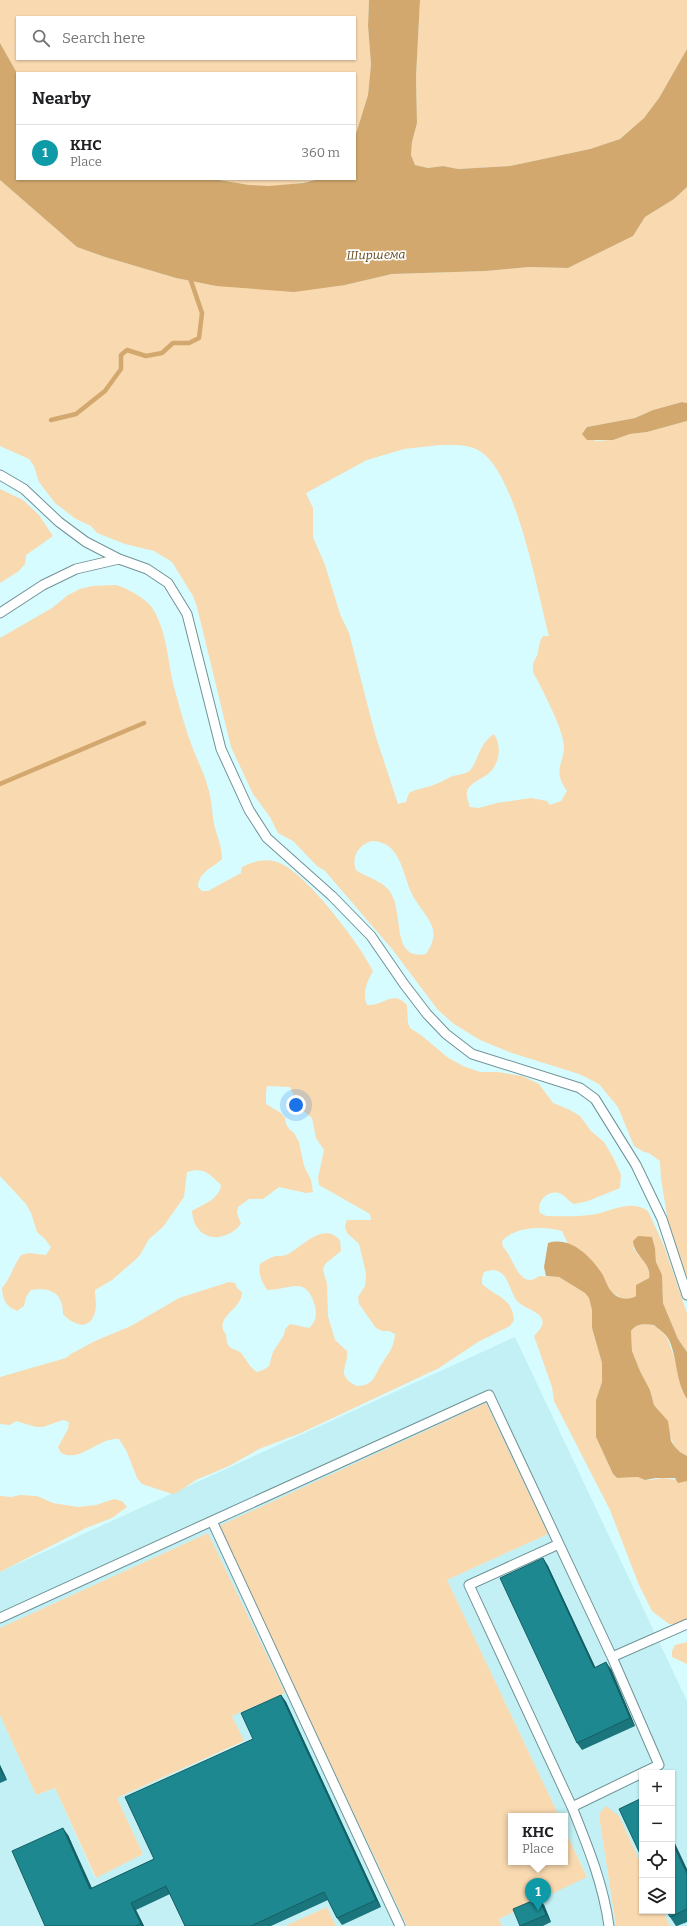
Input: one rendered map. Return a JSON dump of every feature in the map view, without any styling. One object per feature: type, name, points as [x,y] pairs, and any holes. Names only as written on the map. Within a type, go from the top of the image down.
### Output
[{"type":"lane","points":[[0,475],[24,489],[59,522],[81,538],[119,559],[147,569],[168,583],[182,602],[187,614],[221,749],[249,810],[267,838],[332,896],[371,936],[404,984],[446,1034],[472,1054],[580,1088],[595,1099],[636,1166],[662,1219],[687,1295]]},
{"type":"lane","points":[[0,613],[43,584],[76,569],[119,559]]},
{"type":"lane","points":[[0,1618],[489,1396],[612,1657],[659,1765],[648,1770]]},
{"type":"lane","points":[[212,1521],[400,1926]]},
{"type":"lane","points":[[559,1544],[469,1585],[572,1807],[587,1844],[605,1897],[609,1926]]},
{"type":"lane","points":[[612,1657],[687,1624]]},
{"type":"lane","points":[[572,1807],[639,1774]]},
{"type":"shaded area","points":[[0,0],[369,0],[368,26],[371,64],[368,95],[356,134],[356,72],[16,72],[0,43]]},
{"type":"shaded area","points":[[420,0],[687,0],[687,49],[659,98],[644,118],[620,139],[590,149],[510,166],[458,169],[443,166],[428,168],[415,165],[411,155],[412,142],[417,123],[416,77]]},
{"type":"shaded area","points":[[0,180],[77,247],[176,278],[216,286],[345,285],[392,274],[486,271],[529,267],[568,268],[633,236],[645,217],[674,199],[687,187],[687,403],[682,402],[653,410],[635,418],[587,427],[582,434],[596,441],[613,440],[630,434],[647,432],[687,421],[687,1277],[668,1221],[661,1179],[660,1161],[649,1153],[644,1152],[634,1146],[618,1107],[599,1084],[579,1074],[512,1053],[480,1040],[454,1024],[438,1010],[392,949],[325,871],[317,866],[293,841],[278,833],[270,817],[253,794],[231,747],[197,607],[193,596],[172,562],[154,551],[125,544],[97,533],[91,526],[76,519],[55,503],[39,482],[34,466],[29,459],[0,446]],"holes":[[[440,445],[472,447],[490,460],[503,480],[514,505],[523,534],[532,564],[549,636],[543,636],[539,644],[538,653],[533,665],[533,672],[555,716],[564,745],[560,775],[567,791],[561,801],[550,805],[547,801],[531,798],[497,803],[479,808],[470,807],[467,795],[468,789],[475,782],[488,774],[492,770],[497,760],[499,749],[497,739],[494,734],[484,744],[472,769],[468,772],[412,791],[409,793],[406,802],[398,804],[375,734],[349,633],[340,614],[325,565],[313,537],[313,508],[306,493],[367,460],[404,449]],[[371,841],[381,842],[389,846],[395,852],[403,868],[412,894],[430,922],[433,929],[433,936],[431,945],[426,954],[414,954],[407,950],[402,942],[396,909],[393,898],[388,889],[381,883],[356,870],[354,861],[357,852],[362,846]]]},
{"type":"shaded area","points":[[223,180],[313,180],[285,185],[251,186]]},
{"type":"shaded area","points":[[0,489],[23,500],[39,515],[53,536],[26,555],[25,564],[19,571],[0,583]]},
{"type":"shaded area","points":[[116,585],[131,591],[146,601],[153,609],[158,619],[165,640],[173,683],[184,722],[209,792],[222,859],[203,874],[198,887],[202,891],[208,891],[241,873],[242,867],[259,861],[268,860],[277,862],[288,868],[302,879],[330,909],[356,944],[373,971],[365,991],[367,1005],[378,1004],[392,998],[402,1000],[407,1005],[408,1023],[410,1028],[421,1035],[447,1057],[463,1066],[480,1072],[498,1072],[522,1076],[539,1084],[553,1103],[580,1116],[591,1131],[604,1142],[621,1175],[620,1188],[588,1201],[574,1204],[559,1193],[550,1193],[541,1201],[539,1209],[540,1213],[546,1216],[585,1216],[627,1206],[641,1207],[648,1211],[664,1246],[687,1313],[687,1352],[678,1339],[663,1303],[662,1283],[656,1262],[655,1248],[652,1237],[633,1247],[646,1265],[649,1278],[636,1285],[636,1296],[630,1299],[623,1299],[611,1292],[601,1273],[581,1250],[568,1244],[562,1231],[547,1228],[530,1228],[515,1232],[502,1241],[503,1247],[507,1251],[521,1276],[532,1280],[539,1276],[559,1277],[585,1293],[589,1298],[592,1310],[592,1328],[602,1363],[602,1382],[596,1400],[596,1437],[613,1474],[617,1478],[639,1477],[645,1480],[662,1478],[687,1481],[687,1619],[676,1624],[669,1624],[652,1611],[639,1585],[610,1510],[554,1401],[552,1387],[534,1336],[543,1322],[541,1317],[517,1301],[503,1274],[498,1271],[492,1270],[484,1272],[482,1284],[502,1298],[510,1306],[513,1312],[514,1320],[510,1326],[478,1342],[439,1368],[301,1433],[259,1449],[229,1466],[196,1480],[178,1492],[172,1494],[142,1484],[137,1478],[127,1452],[119,1439],[111,1439],[76,1455],[68,1455],[61,1453],[58,1447],[68,1429],[69,1422],[63,1420],[43,1427],[36,1427],[16,1421],[10,1425],[0,1424],[0,1377],[66,1358],[95,1341],[131,1326],[179,1298],[229,1282],[235,1283],[237,1288],[242,1292],[238,1303],[224,1320],[223,1330],[226,1334],[227,1343],[231,1348],[241,1353],[254,1370],[257,1372],[263,1370],[269,1366],[273,1352],[284,1335],[285,1329],[290,1324],[309,1328],[315,1321],[316,1312],[311,1296],[307,1290],[302,1287],[296,1286],[267,1290],[260,1275],[260,1264],[272,1257],[286,1255],[319,1234],[326,1233],[333,1235],[340,1240],[341,1251],[325,1264],[323,1270],[327,1284],[328,1316],[335,1340],[347,1351],[344,1370],[346,1378],[357,1386],[363,1386],[373,1380],[390,1351],[395,1334],[376,1328],[359,1304],[358,1297],[365,1286],[366,1273],[359,1244],[347,1233],[345,1226],[347,1220],[371,1220],[370,1214],[319,1185],[318,1178],[324,1150],[316,1138],[312,1118],[300,1108],[290,1087],[267,1086],[266,1104],[281,1113],[285,1118],[289,1129],[294,1133],[299,1142],[304,1166],[311,1180],[313,1192],[306,1193],[279,1187],[263,1199],[249,1199],[238,1207],[237,1213],[241,1224],[234,1231],[219,1237],[211,1237],[198,1229],[194,1221],[192,1211],[214,1198],[218,1194],[221,1185],[206,1172],[198,1170],[187,1172],[184,1197],[163,1227],[149,1239],[140,1255],[134,1261],[112,1280],[95,1290],[96,1309],[93,1318],[89,1322],[81,1325],[67,1318],[63,1314],[61,1301],[58,1296],[50,1291],[38,1289],[31,1290],[26,1297],[24,1306],[17,1311],[10,1307],[4,1300],[2,1288],[8,1280],[21,1255],[29,1253],[46,1255],[51,1247],[37,1232],[31,1213],[26,1204],[0,1176],[0,638],[52,608],[68,595],[80,589],[92,586]]},
{"type":"shaded area","points":[[641,1324],[654,1325],[667,1337],[675,1360],[682,1391],[687,1399],[687,1456],[675,1447],[659,1410],[654,1405],[650,1390],[632,1351],[631,1331],[635,1326]]},
{"type":"shaded area","points":[[515,1337],[687,1701],[687,1926],[670,1926],[664,1914],[675,1914],[675,1770],[639,1770],[639,1859],[619,1816],[600,1822],[616,1926],[502,1926],[499,1919],[587,1876],[568,1836],[568,1813],[558,1813],[447,1580],[548,1534],[220,1526],[407,1926],[336,1926],[327,1907],[285,1926],[0,1926],[0,1715],[36,1795],[55,1788],[95,1878],[143,1854],[117,1798],[244,1742],[232,1716],[285,1693],[208,1533],[0,1628],[0,1572]]},
{"type":"shaded area","points":[[486,1403],[548,1534],[447,1580],[558,1813],[508,1813],[508,1865],[568,1865],[568,1836],[587,1877],[499,1919],[502,1926],[407,1926],[219,1526]]},
{"type":"shaded area","points":[[20,1495],[37,1496],[53,1503],[78,1507],[96,1505],[114,1499],[122,1501],[127,1507],[112,1518],[86,1528],[0,1572],[0,1496],[11,1497]]},
{"type":"shaded area","points":[[208,1533],[285,1693],[232,1716],[244,1741],[117,1798],[143,1854],[96,1878],[55,1788],[36,1795],[0,1715],[0,1628]]},
{"type":"shaded area","points":[[687,1642],[687,1664],[672,1657],[672,1651],[675,1645]]},
{"type":"shaded area","points":[[606,1806],[619,1816],[639,1859],[639,1914],[664,1914],[670,1926],[616,1926],[599,1814]]},
{"type":"shaded area","points":[[327,1907],[336,1926],[285,1926]]},
{"type":"water","name":"Ширшема","points":[[369,0],[420,0],[416,77],[417,123],[412,142],[411,155],[415,165],[428,168],[443,166],[458,169],[510,166],[590,149],[620,139],[644,118],[659,98],[687,49],[687,187],[674,199],[645,217],[633,236],[568,268],[529,267],[486,271],[392,274],[345,285],[294,292],[216,286],[176,278],[77,247],[0,180],[0,43],[16,72],[16,180],[219,180],[249,185],[269,186],[303,183],[315,180],[356,180],[356,134],[368,95],[371,64],[368,26]]},
{"type":"water","points":[[682,402],[687,403],[687,421],[647,432],[630,434],[613,440],[587,440],[582,434],[587,427],[635,418],[653,410]]},
{"type":"water","points":[[638,1236],[652,1237],[655,1248],[656,1262],[662,1275],[663,1303],[678,1339],[687,1352],[687,1399],[680,1385],[674,1353],[667,1336],[654,1325],[638,1325],[631,1331],[632,1351],[650,1390],[654,1405],[668,1421],[671,1441],[680,1452],[687,1456],[687,1481],[678,1483],[675,1478],[656,1478],[645,1480],[638,1477],[617,1478],[613,1474],[596,1437],[596,1400],[602,1382],[602,1363],[592,1328],[592,1310],[589,1298],[585,1293],[559,1277],[546,1276],[544,1267],[548,1243],[564,1242],[578,1248],[591,1259],[602,1274],[613,1294],[626,1299],[633,1298],[636,1296],[636,1285],[649,1278],[648,1268],[634,1246],[633,1241]]},
{"type":"building","points":[[543,1558],[594,1668],[606,1662],[630,1718],[577,1743],[500,1578]]},
{"type":"building","points":[[281,1695],[376,1900],[337,1918],[324,1892],[251,1926],[185,1926],[166,1886],[131,1903],[141,1924],[135,1926],[45,1926],[12,1851],[63,1828],[90,1889],[154,1859],[125,1797],[253,1739],[241,1713]]},
{"type":"building","points":[[639,1799],[639,1852],[619,1809]]},
{"type":"building","points":[[675,1848],[687,1874],[687,1909],[670,1917],[668,1914],[675,1914]]},
{"type":"building","points":[[539,1898],[546,1915],[520,1926],[513,1909]]},
{"type":"waterway","points":[[51,420],[76,414],[105,391],[121,369],[121,355],[127,350],[146,356],[162,353],[173,343],[189,343],[199,338],[202,313],[189,275]]},
{"type":"waterway","points":[[0,784],[144,723]]},
{"type":"place","name":"КНС","points":[[538,1911]]}]
